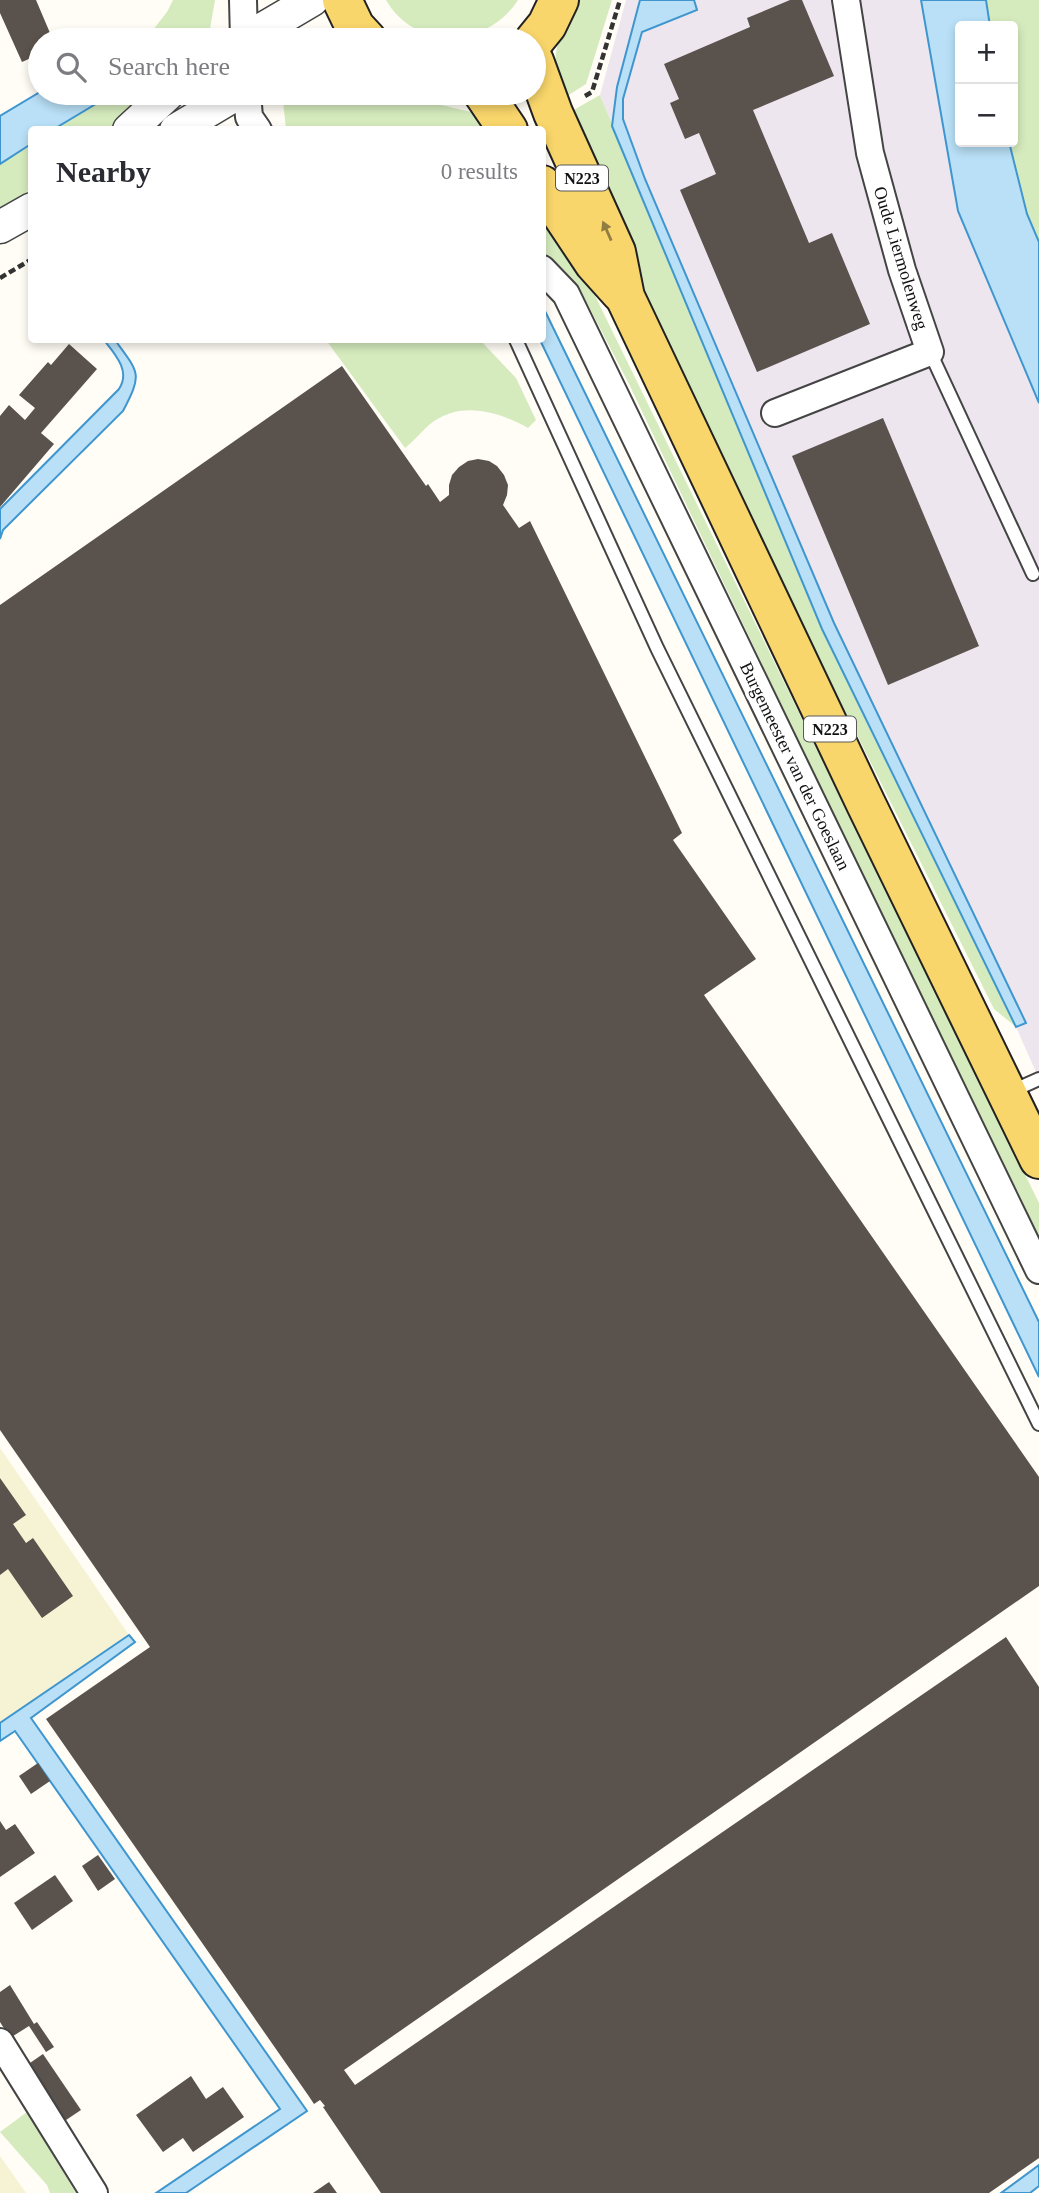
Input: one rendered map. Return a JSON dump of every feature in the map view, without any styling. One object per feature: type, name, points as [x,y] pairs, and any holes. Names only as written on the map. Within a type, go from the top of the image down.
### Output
[{"type":"main road","points":[[342,0],[354,28]]},
{"type":"main road","points":[[545,28],[559,0]]},
{"type":"main road","name":"N223","points":[[546,94],[616,252],[625,297],[860,792],[1023,1086],[1039,1158]]},
{"type":"main road","points":[[491,105],[505,126]]},
{"type":"main road","name":"N223","points":[[546,190],[594,263],[625,297]]},
{"type":"street","points":[[243,0],[244,28]]},
{"type":"street","points":[[264,28],[312,0]]},
{"type":"street","name":"Oude Liermolenweg","points":[[775,413],[930,352],[902,270],[870,153],[846,0]]},
{"type":"street","points":[[133,126],[156,105]]},
{"type":"street","points":[[183,126],[218,105]]},
{"type":"street","points":[[248,105],[249,117],[255,126]]},
{"type":"street","points":[[0,228],[28,211]]},
{"type":"street","name":"Burgemeester van der Goeslaan","points":[[546,273],[566,294],[1039,1270]]},
{"type":"street","points":[[0,2042],[94,2193]]},
{"type":"lane","points":[[517,343],[657,648],[1039,1424]]},
{"type":"lane","points":[[930,352],[1033,574]]},
{"type":"path","points":[[0,278],[28,261]]},
{"type":"shaded area","points":[[626,0],[921,0],[958,211],[1039,403],[1039,1079],[822,629],[600,95]]},
{"type":"shaded area","points":[[0,1448],[129,1635],[0,1723]]},
{"type":"shaded area","points":[[0,2156],[26,2193],[0,2193]]},
{"type":"green space","points":[[173,0],[215,0],[210,28],[154,28]]},
{"type":"green space","points":[[386,0],[518,0],[505,16],[489,28],[414,28],[399,17]]},
{"type":"green space","points":[[577,0],[612,0],[586,84],[564,98],[556,70],[557,48]]},
{"type":"green space","points":[[986,0],[1039,0],[1039,242],[1027,214],[1010,147],[1018,147],[1018,21],[989,21]]},
{"type":"green space","points":[[600,95],[822,629],[1016,1027],[994,1009],[772,565],[563,116]]},
{"type":"green space","points":[[94,105],[148,105],[122,126],[60,126]]},
{"type":"green space","points":[[283,105],[441,105],[475,113],[486,126],[286,126]]},
{"type":"green space","points":[[28,146],[28,191],[0,209],[0,164]]},
{"type":"green space","points":[[546,210],[576,257],[1039,1203],[1039,1236],[830,807],[629,384],[587,303],[566,273],[546,255]]},
{"type":"green space","points":[[328,343],[483,343],[516,378],[536,420],[528,428],[491,413],[466,410],[441,417],[405,448]]},
{"type":"green space","points":[[27,2112],[76,2193],[50,2193],[47,2185],[0,2132]]},
{"type":"water","points":[[640,0],[694,0],[697,10],[642,32],[623,99],[623,119],[645,179],[834,623],[1026,1023],[1016,1027],[822,629],[612,126],[617,87]]},
{"type":"water","points":[[921,0],[986,0],[989,21],[955,21],[955,147],[1010,147],[1027,214],[1039,242],[1039,403],[958,211]]},
{"type":"water","points":[[28,99],[28,105],[94,105],[59,126],[28,126],[28,146],[0,164],[0,116]]},
{"type":"water","points":[[546,313],[1039,1322],[1039,1377],[541,343],[546,343]]},
{"type":"water","points":[[106,343],[117,343],[136,374],[134,389],[123,411],[3,530],[0,539],[0,509],[119,389],[123,376],[117,357]]},
{"type":"water","points":[[129,1635],[135,1642],[31,1718],[307,2111],[186,2193],[156,2193],[280,2109],[15,1731],[0,1741],[0,1723]]},
{"type":"water","points":[[1039,2165],[1039,2186],[1030,2193],[1001,2193]]},
{"type":"building","points":[[0,0],[36,0],[48,28],[28,28],[28,59],[22,62],[0,13]]},
{"type":"building","points":[[790,0],[802,0],[834,76],[753,110],[809,243],[832,233],[870,324],[757,372],[680,190],[716,174],[699,133],[685,139],[670,103],[679,99],[664,64],[750,27],[747,18]]},
{"type":"building","points":[[69,344],[97,369],[41,433],[54,444],[0,507],[0,416],[9,405],[25,420],[35,408],[19,395],[48,362],[51,365]]},
{"type":"building","points":[[342,366],[440,502],[449,495],[452,475],[468,461],[489,461],[504,475],[508,485],[503,505],[519,528],[530,521],[682,833],[673,840],[756,959],[704,995],[1039,1477],[1039,1586],[344,2070],[355,2085],[1006,1637],[1039,1687],[1039,2158],[989,2193],[381,2193],[323,2107],[325,2106],[320,2100],[314,2104],[46,1719],[150,1647],[0,1430],[0,605]]},
{"type":"building","points":[[883,418],[979,646],[888,685],[792,456]]},
{"type":"building","points":[[0,1478],[26,1515],[13,1524],[26,1543],[33,1538],[73,1596],[42,1618],[8,1569],[0,1575]]},
{"type":"building","points":[[38,1763],[50,1781],[31,1794],[19,1776]]},
{"type":"building","points":[[0,1821],[6,1830],[15,1824],[35,1853],[0,1877]]},
{"type":"building","points":[[98,1855],[115,1879],[98,1891],[82,1866]]},
{"type":"building","points":[[55,1875],[73,1901],[32,1930],[14,1903]]},
{"type":"building","points":[[10,1985],[34,2024],[37,2022],[54,2047],[46,2052],[29,2026],[10,2038],[0,2022],[0,1992]]},
{"type":"building","points":[[43,2054],[81,2110],[63,2122],[27,2065]]},
{"type":"building","points":[[191,2076],[206,2099],[223,2087],[244,2117],[193,2152],[183,2138],[163,2152],[136,2115]]},
{"type":"building","points":[[329,2182],[337,2193],[313,2193]]}]
